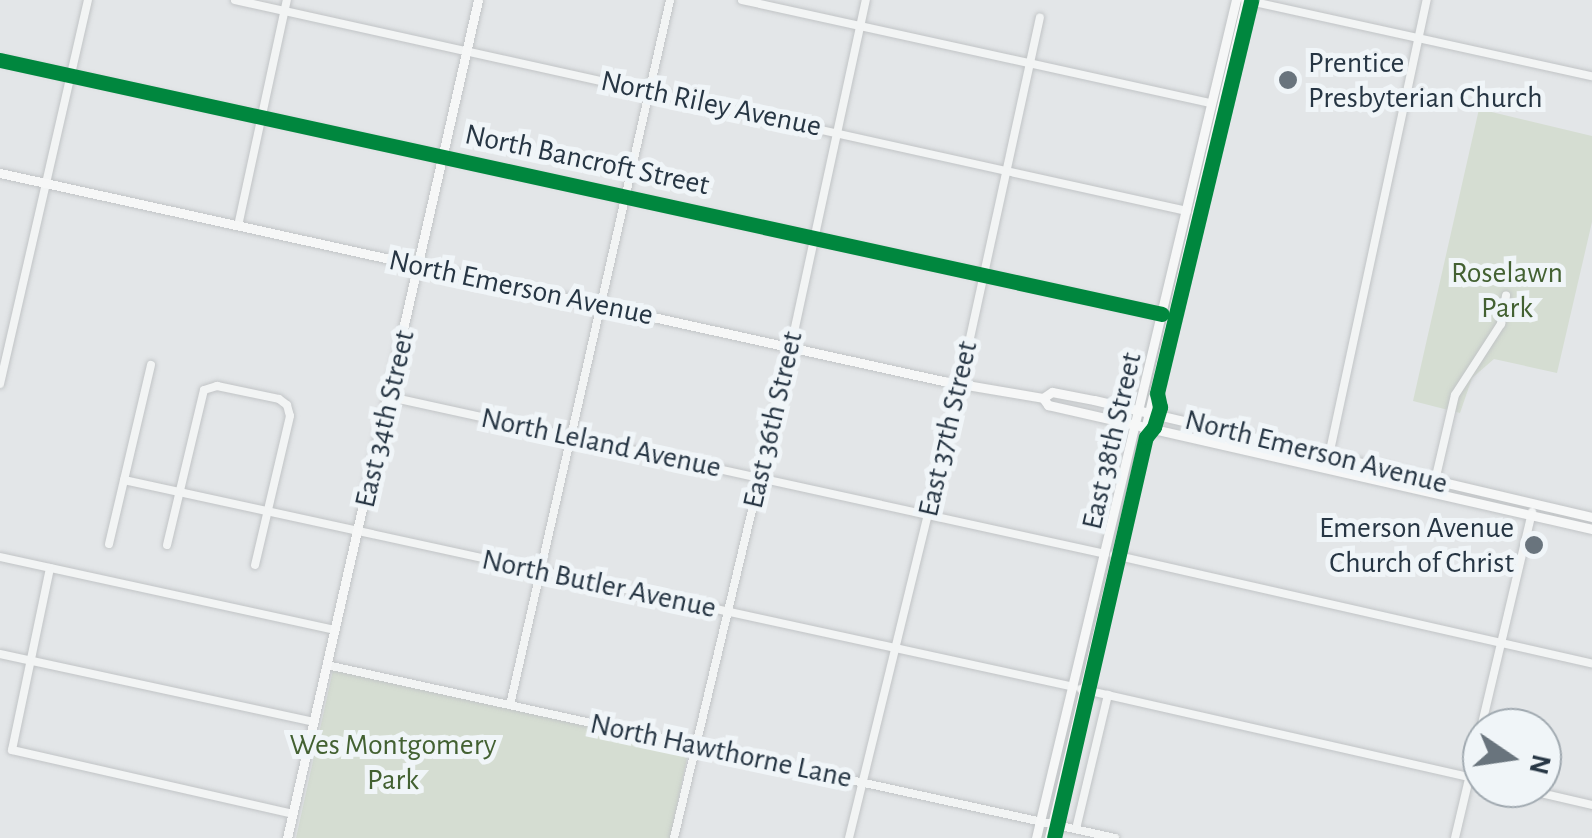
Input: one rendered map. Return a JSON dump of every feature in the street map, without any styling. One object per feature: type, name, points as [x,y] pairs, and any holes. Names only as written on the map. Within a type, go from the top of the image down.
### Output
[{"type":"main road","name":"East 34th Street","points":[[287,838],[478,0]]},
{"type":"main road","name":"East 38th Street","points":[[1144,411],[1162,314],[1236,0]]},
{"type":"main road","name":"East 38th Street","points":[[1036,838],[1078,688],[1246,0]]},
{"type":"main road","name":"North Emerson Avenue","points":[[0,173],[960,384],[1043,398],[1052,392],[1144,411],[1328,458],[1592,517]]},
{"type":"main road","name":"North Emerson Avenue","points":[[1043,398],[1048,405],[1592,529]]},
{"type":"main road","name":"East 38th Street","points":[[1049,838],[1078,688]]},
{"type":"street","points":[[0,384],[88,0]]},
{"type":"street","name":"North Riley Avenue","points":[[234,0],[1187,211]]},
{"type":"street","points":[[238,226],[287,0]]},
{"type":"street","points":[[510,705],[604,305],[670,0]]},
{"type":"street","points":[[742,0],[1212,104]]},
{"type":"street","name":"East 36th Street","points":[[674,838],[791,346],[866,0]]},
{"type":"street","points":[[1246,0],[1592,76]]},
{"type":"street","points":[[1326,469],[1427,0]]},
{"type":"street","name":"East 37th Street","points":[[850,838],[960,384],[1040,18]]},
{"type":"street","name":"North Bancroft Street","points":[[0,60],[1162,314]]},
{"type":"street","points":[[1432,493],[1456,395],[1501,324],[1506,296]]},
{"type":"street","points":[[110,544],[151,366]]},
{"type":"street","points":[[166,545],[201,396],[208,387],[281,400],[288,406],[255,565]]},
{"type":"street","name":"North Leland Avenue","points":[[390,397],[1592,664]]},
{"type":"street","name":"North Butler Avenue","points":[[124,480],[1462,775]]},
{"type":"street","points":[[1485,708],[1534,504]]},
{"type":"street","points":[[0,557],[336,630]]},
{"type":"street","points":[[50,568],[12,750],[292,814]]},
{"type":"street","points":[[0,654],[314,722]]},
{"type":"street","name":"North Hawthorne Lane","points":[[327,664],[1114,838]]},
{"type":"street","points":[[1076,830],[1108,696]]},
{"type":"street","points":[[1562,797],[1592,804]]},
{"type":"street","points":[[1454,838],[1462,805]]},
{"type":"green space","name":"Roselawn Park","points":[[1479,109],[1592,136],[1592,222],[1557,373],[1494,359],[1472,378],[1460,413],[1413,401]]},
{"type":"green space","name":"Wes Montgomery Park","points":[[333,670],[689,749],[670,838],[296,838]]},
{"type":"cycle path","points":[[1054,838],[1146,437],[1154,427],[1160,407],[1157,393],[1251,0]]},
{"type":"cycle path","points":[[0,60],[1162,314]]},
{"type":"place","name":"Prentice Presbyterian Church","points":[[1288,80]]},
{"type":"place","name":"Emerson Avenue Church of Christ","points":[[1534,545]]}]
